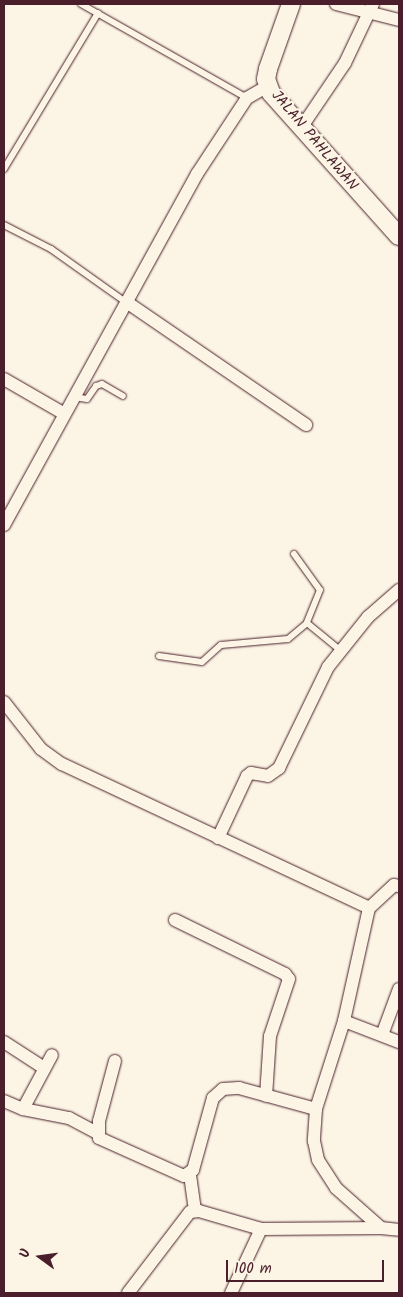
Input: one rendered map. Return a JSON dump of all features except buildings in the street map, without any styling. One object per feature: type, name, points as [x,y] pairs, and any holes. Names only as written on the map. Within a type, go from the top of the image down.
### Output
[{"type":"main road","name":"JALAN PAHLAWAN","points":[[291,4],[268,69],[268,86],[276,101],[399,236]]},
{"type":"street","points":[[336,4],[372,9],[399,20]]},
{"type":"street","points":[[301,128],[345,64],[372,9]]},
{"type":"street","points":[[4,525],[63,413],[74,398],[128,303],[197,174],[247,98],[268,86]]},
{"type":"street","points":[[128,303],[306,425]]},
{"type":"street","points":[[4,378],[63,413]]},
{"type":"street","points":[[218,838],[247,776],[251,773],[274,774],[286,758],[306,709],[340,650],[368,617],[399,590]]},
{"type":"street","points":[[4,702],[41,749],[56,761],[369,908]]},
{"type":"street","points":[[381,1228],[336,1188],[322,1169],[314,1141],[316,1109],[344,1021],[369,908],[394,885],[399,886]]},
{"type":"street","points":[[175,920],[285,974],[289,979],[270,1036],[266,1096]]},
{"type":"street","points":[[382,1035],[399,989]]},
{"type":"street","points":[[344,1021],[399,1042]]},
{"type":"street","points":[[4,1042],[44,1068]]},
{"type":"street","points":[[23,1109],[52,1055]]},
{"type":"street","points":[[97,1133],[115,1061]]},
{"type":"street","points":[[195,1211],[190,1175],[217,1093],[240,1088],[316,1109]]},
{"type":"street","points":[[4,1101],[23,1109],[69,1118],[97,1133],[103,1141],[177,1174],[190,1175]]},
{"type":"street","points":[[128,1293],[186,1215],[195,1211],[261,1229],[381,1228],[399,1230]]},
{"type":"street","points":[[231,1293],[261,1229]]},
{"type":"lane","points":[[81,4],[247,98]]},
{"type":"lane","points":[[4,169],[98,13]]},
{"type":"lane","points":[[4,225],[51,249],[128,303]]},
{"type":"lane","points":[[74,398],[87,399],[96,386],[102,384],[123,396]]},
{"type":"lane","points":[[159,656],[202,662],[221,645],[288,639],[307,623],[320,590],[294,554]]},
{"type":"lane","points":[[307,623],[340,650]]}]
